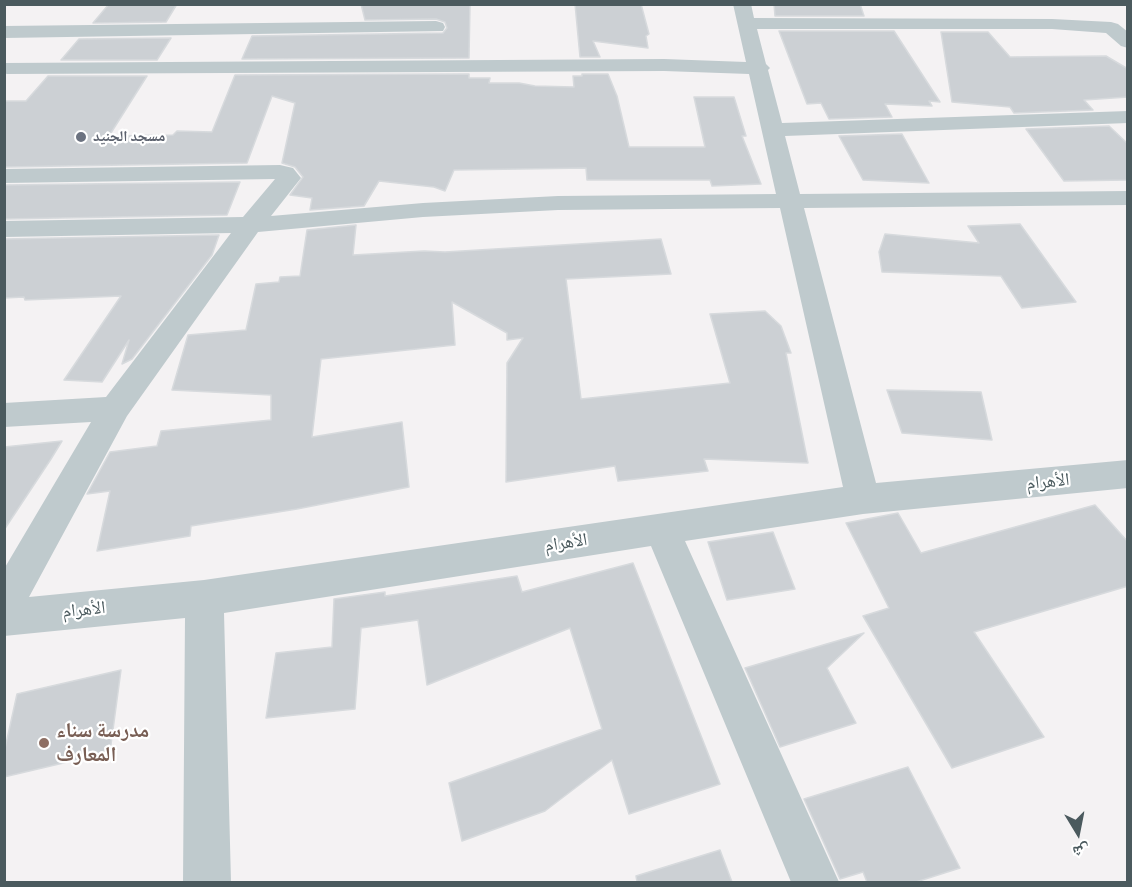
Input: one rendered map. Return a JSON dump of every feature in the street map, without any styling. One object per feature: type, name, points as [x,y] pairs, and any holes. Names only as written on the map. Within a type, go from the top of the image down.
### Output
[{"type":"street","points":[[1033,6],[1128,18]]},
{"type":"street","points":[[51,11],[27,32],[6,70],[664,65],[760,68]]},
{"type":"street","points":[[863,500],[789,200],[760,68],[745,14],[1111,28]]},
{"type":"street","points":[[1097,14],[1128,42]]},
{"type":"street","points":[[4,32],[436,27]]},
{"type":"street","points":[[773,130],[1128,117]]},
{"type":"street","points":[[4,176],[285,173],[290,178],[250,225],[115,408],[4,606]]},
{"type":"street","points":[[4,229],[250,225],[423,210],[558,203],[1128,198]]},
{"type":"street","points":[[4,415],[115,408]]},
{"type":"street","name":"الأهرام","points":[[4,618],[204,598],[662,528],[863,500],[1128,474]]},
{"type":"street","points":[[662,528],[815,882]]},
{"type":"street","points":[[204,598],[207,882]]},
{"type":"building","points":[[109,4],[177,4],[166,22],[93,23]]},
{"type":"building","points":[[361,4],[470,4],[469,58],[242,59],[252,36],[443,33],[447,28],[445,22],[436,19],[365,20]]},
{"type":"building","points":[[575,4],[641,4],[649,34],[646,36],[648,48],[593,41],[600,57],[580,57]]},
{"type":"building","points":[[774,4],[860,4],[864,16],[775,16]]},
{"type":"building","points":[[779,31],[894,31],[940,102],[929,101],[932,106],[885,104],[892,117],[829,119],[821,103],[807,104]]},
{"type":"building","points":[[941,32],[988,32],[1010,57],[1106,56],[1128,69],[1128,97],[1084,100],[1093,110],[1014,113],[1010,107],[952,102]]},
{"type":"building","points":[[171,38],[157,60],[61,60],[79,39]]},
{"type":"building","points":[[469,74],[469,78],[490,78],[489,83],[574,87],[573,76],[608,74],[617,96],[629,147],[705,147],[694,97],[734,97],[746,136],[742,136],[761,184],[712,186],[710,180],[587,180],[586,168],[454,170],[445,191],[434,187],[379,181],[364,206],[310,210],[312,198],[290,195],[303,177],[295,167],[282,163],[295,103],[272,96],[247,163],[4,167],[4,101],[26,101],[48,76],[147,76],[109,136],[173,135],[177,131],[212,132],[235,75]]},
{"type":"building","points":[[1109,126],[1128,144],[1128,180],[1064,181],[1026,129]]},
{"type":"building","points":[[902,134],[929,183],[863,180],[839,136]]},
{"type":"building","points":[[240,182],[227,215],[4,219],[4,185]]},
{"type":"building","points":[[1020,224],[1076,302],[1022,308],[1001,276],[882,272],[879,252],[885,234],[979,243],[968,226]]},
{"type":"building","points":[[356,225],[353,255],[661,239],[671,274],[566,279],[581,399],[730,383],[710,314],[765,311],[781,326],[791,353],[786,353],[808,463],[704,459],[708,471],[618,481],[615,466],[506,482],[507,363],[523,338],[507,340],[507,333],[452,302],[455,345],[321,359],[312,437],[402,422],[409,487],[297,509],[191,526],[190,536],[97,551],[110,491],[87,494],[110,452],[157,446],[161,431],[271,420],[271,395],[172,390],[188,335],[246,330],[256,284],[279,282],[280,277],[300,276],[307,230]]},
{"type":"building","points":[[219,235],[212,255],[132,359],[122,364],[129,340],[102,382],[64,380],[121,296],[25,300],[24,297],[4,298],[4,239]]},
{"type":"building","points":[[887,390],[981,392],[992,440],[902,433]]},
{"type":"building","points":[[62,441],[51,459],[4,530],[4,447]]},
{"type":"building","points":[[1095,505],[1128,542],[1128,586],[974,632],[1044,737],[952,768],[863,616],[889,608],[846,523],[898,513],[921,553]]},
{"type":"building","points":[[773,532],[795,589],[727,600],[708,542]]},
{"type":"building","points":[[633,563],[720,784],[629,814],[612,760],[545,811],[462,841],[449,783],[602,729],[570,628],[427,685],[418,620],[361,628],[355,709],[266,718],[276,653],[332,647],[334,599],[385,592],[385,596],[517,576],[522,592]]},
{"type":"building","points":[[864,633],[827,668],[856,723],[780,747],[745,668]]},
{"type":"building","points":[[121,670],[110,752],[4,777],[4,753],[17,694]]},
{"type":"building","points":[[908,767],[960,868],[916,882],[867,882],[863,872],[840,879],[804,799]]},
{"type":"building","points":[[720,850],[732,882],[637,882],[636,876]]},
{"type":"place","name":"مسجد الجنيد","points":[[81,137]]},
{"type":"place","name":"مدرسة سناء المعارف","points":[[44,743]]}]
